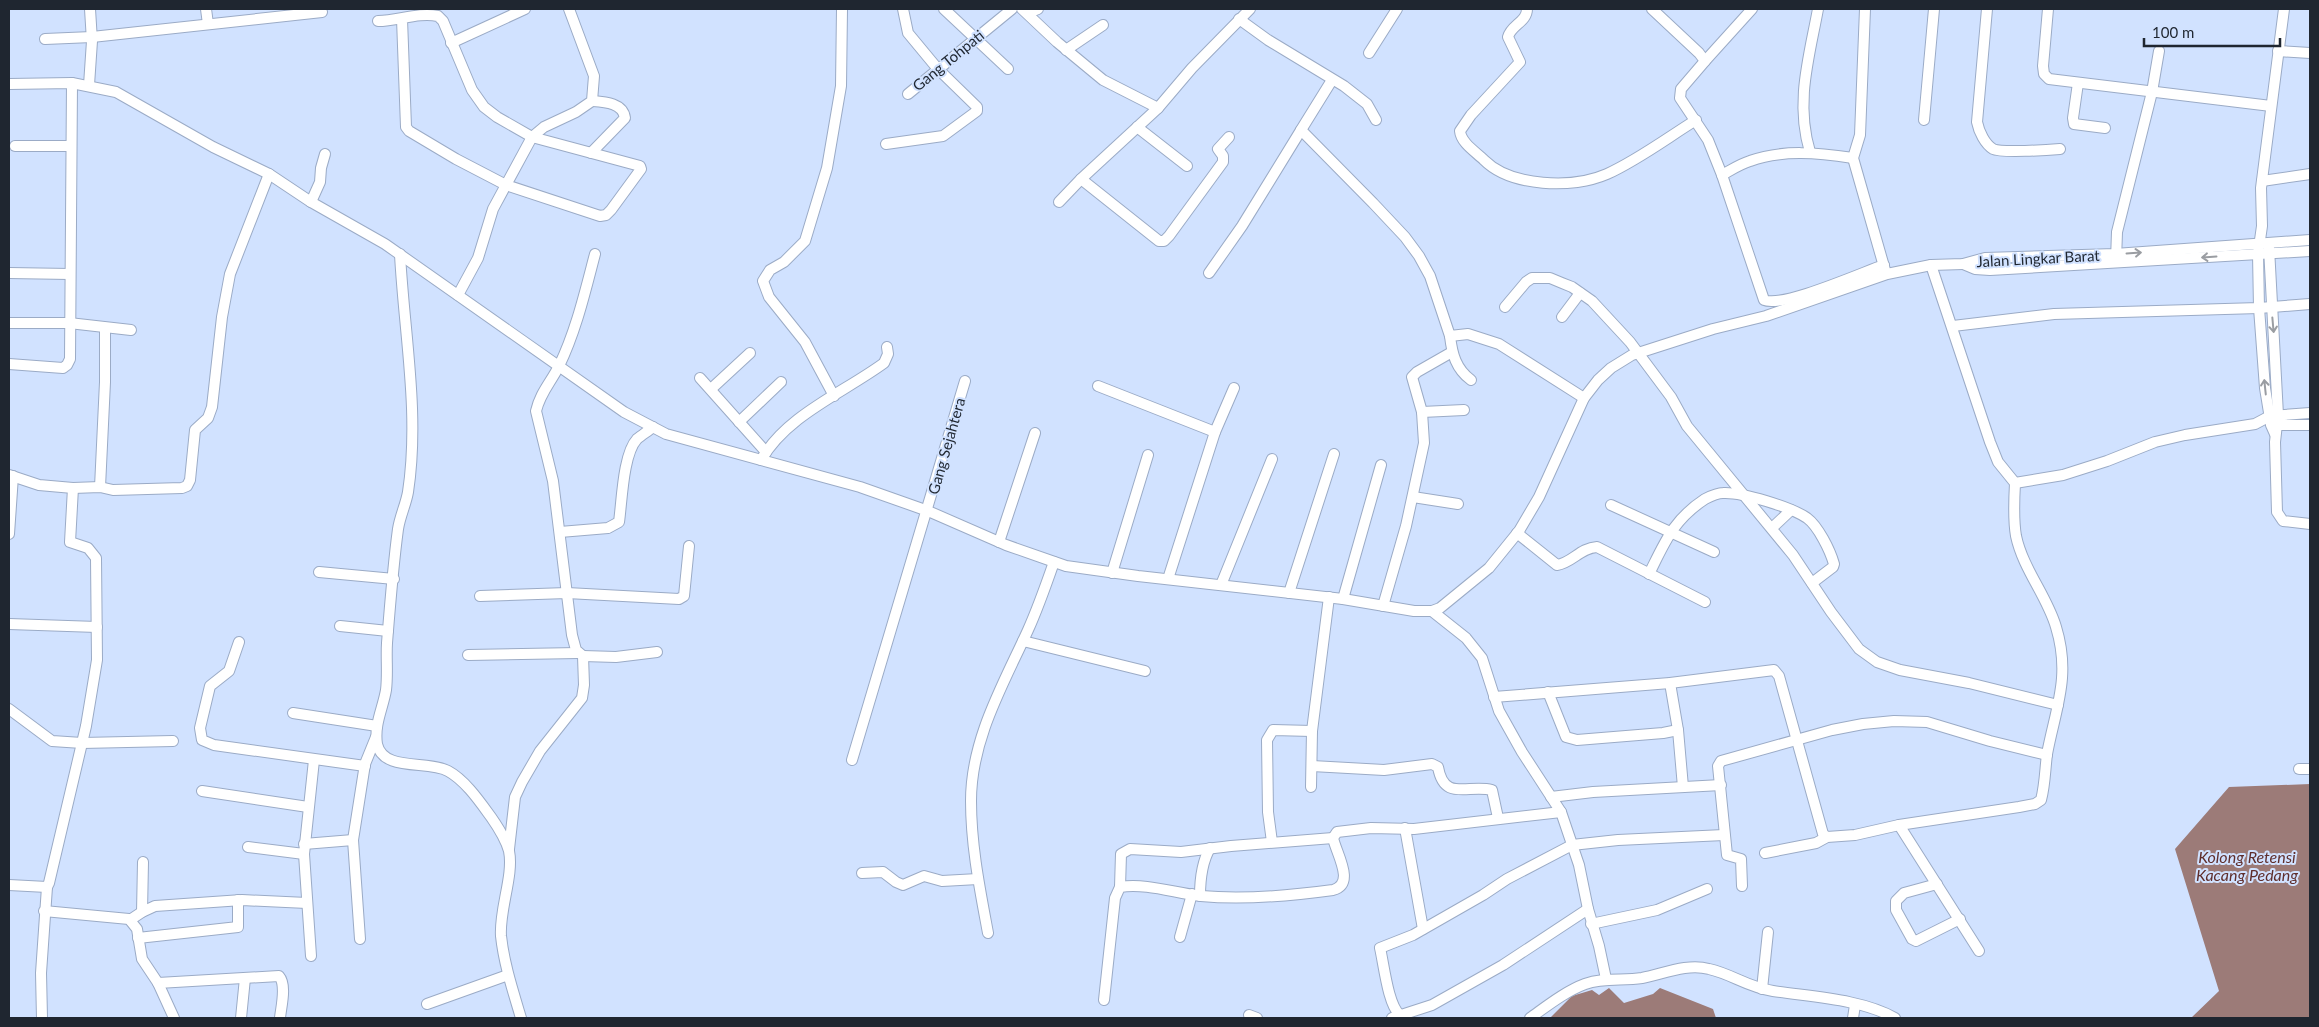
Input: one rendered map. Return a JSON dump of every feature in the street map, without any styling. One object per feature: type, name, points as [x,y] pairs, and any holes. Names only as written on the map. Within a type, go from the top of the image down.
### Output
[{"type":"street","points":[[89,85],[92,37],[90,9]]},
{"type":"street","points":[[206,9],[208,24]]},
{"type":"street","points":[[451,43],[525,9]]},
{"type":"street","points":[[569,9],[594,76],[592,101]]},
{"type":"street","points":[[834,396],[805,342],[769,296],[763,281],[770,270],[784,262],[805,240],[827,168],[841,86],[842,9]]},
{"type":"street","points":[[886,144],[943,136],[977,113],[977,107],[937,68],[908,33],[903,9]]},
{"type":"street","points":[[944,9],[1008,69]]},
{"type":"street","name":"Gang Tohpati","points":[[908,94],[937,68],[1012,9]]},
{"type":"street","points":[[1025,11],[1038,9]]},
{"type":"street","points":[[1059,202],[1081,178],[1158,108],[1192,68],[1250,9]]},
{"type":"street","points":[[1369,53],[1397,9]]},
{"type":"street","points":[[1527,9],[1524,18],[1511,30],[1508,37],[1520,62],[1470,115],[1460,131],[1463,139],[1488,164],[1513,178],[1528,181],[1560,182],[1594,178],[1620,167],[1696,120]]},
{"type":"street","points":[[1652,9],[1699,53],[1705,61]]},
{"type":"street","points":[[1752,9],[1705,61],[1680,93],[1680,98],[1708,140],[1722,175],[1764,300],[1772,302],[1800,296],[1885,270]]},
{"type":"street","points":[[1810,152],[1806,137],[1802,89],[1818,9]]},
{"type":"street","points":[[1864,9],[1860,135],[1853,158],[1885,270]]},
{"type":"street","points":[[1924,120],[1934,9]]},
{"type":"street","points":[[1987,9],[1977,122],[1978,130],[1987,143],[1996,150],[2060,150]]},
{"type":"street","points":[[2048,9],[2044,74],[2049,80],[2271,106]]},
{"type":"street","points":[[2284,9],[2262,181],[2262,226],[2264,242],[2270,253],[2272,423],[2277,512],[2283,521],[2310,524]]},
{"type":"street","points":[[1025,11],[1066,50],[1103,80],[1158,108]]},
{"type":"street","points":[[45,39],[92,37],[322,12]]},
{"type":"street","points":[[378,21],[422,15],[438,16],[443,21],[472,90],[484,107],[532,137],[635,164],[641,169],[606,215],[600,216],[506,185],[432,145],[406,127],[402,19]]},
{"type":"street","points":[[1240,19],[1268,40],[1368,104],[1376,120]]},
{"type":"street","points":[[1066,50],[1103,25]]},
{"type":"street","points":[[2116,259],[2117,232],[2152,92],[2159,51]]},
{"type":"street","points":[[2278,51],[2310,53]]},
{"type":"street","points":[[1209,273],[1242,226],[1332,80]]},
{"type":"street","points":[[9,364],[63,368],[68,365],[70,360],[72,83]]},
{"type":"street","points":[[9,84],[72,83],[116,92],[214,147],[269,174],[311,202],[400,254],[624,412],[666,434],[764,456],[860,487],[928,511],[1000,542],[1054,562],[1112,573],[1329,597],[1414,611],[1432,612],[1466,638],[1482,658],[1494,697],[1522,752],[1561,812],[1580,865],[1591,924],[1599,946],[1606,979]]},
{"type":"street","points":[[2078,83],[2073,118],[2074,124],[2106,128]]},
{"type":"street","points":[[458,295],[475,264],[493,209],[532,137],[544,127],[582,109],[592,101],[604,101],[622,110],[624,118],[591,153]]},
{"type":"street","points":[[1137,127],[1187,166]]},
{"type":"street","points":[[1301,130],[1405,237],[1419,256],[1430,276],[1450,336],[1452,352],[1464,375],[1470,380]]},
{"type":"street","points":[[1081,178],[1151,237],[1158,242],[1164,241],[1200,196],[1223,162],[1223,156],[1218,149],[1229,137]]},
{"type":"street","points":[[15,146],[71,146]]},
{"type":"street","points":[[1722,175],[1749,161],[1773,155],[1810,152],[1853,158]]},
{"type":"street","points":[[311,202],[320,182],[321,168],[326,154]]},
{"type":"street","points":[[9,534],[11,475],[39,485],[72,488],[100,487],[114,490],[182,488],[187,486],[190,480],[195,430],[208,418],[212,407],[222,317],[230,274],[269,174]]},
{"type":"street","points":[[2262,181],[2310,174]]},
{"type":"street","name":"Jalan Lingkar Barat","points":[[1885,270],[1931,265],[1964,264],[1975,269],[1990,270],[2116,259],[2264,242],[2310,240]]},
{"type":"street","points":[[2264,242],[2258,254],[2259,308],[2265,388],[2272,423]]},
{"type":"street","name":"Jalan Lingkar Barat","points":[[2116,259],[2310,251]]},
{"type":"street","points":[[360,940],[354,840],[365,766],[377,731],[386,691],[388,631],[398,525],[408,493],[412,422],[411,380],[402,296],[400,254]]},
{"type":"street","points":[[521,1018],[508,975],[501,934],[515,797],[540,751],[582,698],[584,685],[580,654],[572,635],[553,481],[536,411],[538,400],[559,366],[580,308],[595,254]]},
{"type":"street","points":[[1765,853],[1816,843],[1827,837],[1855,835],[1899,825],[2038,802],[2042,795],[2047,756],[2063,679],[2062,651],[2050,607],[2025,562],[2016,537],[2014,514],[2015,483],[1998,462],[1990,442],[1931,265]]},
{"type":"street","points":[[1432,612],[1489,568],[1517,533],[1539,497],[1584,398],[1611,368],[1638,353],[1713,329],[1766,316],[1885,270]]},
{"type":"street","points":[[9,274],[70,274]]},
{"type":"street","points":[[1505,307],[1526,282],[1532,278],[1550,278],[1572,287],[1592,301],[1638,353],[1674,402],[1687,426],[1772,528],[1859,649],[1877,662],[1900,670],[1969,683],[2058,705]]},
{"type":"street","points":[[1562,317],[1580,293]]},
{"type":"street","points":[[1952,326],[2054,314],[2259,308],[2310,304]]},
{"type":"street","points":[[9,323],[69,323],[131,330]]},
{"type":"street","points":[[100,487],[105,382],[105,328]]},
{"type":"street","points":[[1450,336],[1468,334],[1499,344],[1584,398]]},
{"type":"street","points":[[764,456],[785,430],[884,363],[888,354],[887,347]]},
{"type":"street","points":[[1383,606],[1413,496],[1424,443],[1422,412],[1412,377],[1417,372],[1452,352]]},
{"type":"street","points":[[711,389],[750,353]]},
{"type":"street","points":[[700,378],[739,422],[764,456]]},
{"type":"street","name":"Gang Sejahtera","points":[[852,760],[928,511],[965,381]]},
{"type":"street","points":[[739,422],[781,382]]},
{"type":"street","points":[[1098,386],[1214,432]]},
{"type":"street","points":[[1168,579],[1214,432],[1234,388]]},
{"type":"street","points":[[1422,412],[1464,410]]},
{"type":"street","points":[[2015,483],[2062,475],[2107,461],[2155,442],[2185,435],[2272,423],[2310,413]]},
{"type":"street","points":[[2272,423],[2310,425]]},
{"type":"street","points":[[560,532],[608,528],[619,522],[624,481],[631,450],[636,440],[653,427]]},
{"type":"street","points":[[1000,542],[1034,433]]},
{"type":"street","points":[[1288,593],[1334,454]]},
{"type":"street","points":[[1112,573],[1148,455]]},
{"type":"street","points":[[1221,585],[1272,458]]},
{"type":"street","points":[[1343,599],[1381,465]]},
{"type":"street","points":[[42,1018],[41,973],[47,887],[82,743],[97,660],[96,558],[88,548],[70,542],[72,488]]},
{"type":"street","points":[[1649,574],[1670,532],[1691,510],[1706,498],[1718,493],[1726,493],[1744,496],[1791,510],[1808,519],[1816,529],[1834,564],[1833,567],[1812,583]]},
{"type":"street","points":[[1413,496],[1458,504]]},
{"type":"street","points":[[1611,504],[1714,552]]},
{"type":"street","points":[[1772,528],[1791,510]]},
{"type":"street","points":[[1517,533],[1557,565],[1566,562],[1583,550],[1597,548],[1705,602]]},
{"type":"street","points":[[480,596],[567,594],[673,600],[682,598],[684,596],[689,546]]},
{"type":"street","points":[[988,933],[978,879],[971,800],[979,744],[985,724],[1023,641],[1054,562]]},
{"type":"street","points":[[319,572],[394,579]]},
{"type":"street","points":[[1312,787],[1310,772],[1312,766],[1312,731],[1329,597]]},
{"type":"street","points":[[9,624],[97,627]]},
{"type":"street","points":[[340,626],[388,631]]},
{"type":"street","points":[[1023,641],[1145,671]]},
{"type":"street","points":[[239,642],[229,671],[210,686],[200,728],[202,740],[214,745],[365,766]]},
{"type":"street","points":[[468,655],[580,654],[616,657],[657,652]]},
{"type":"street","points":[[1494,697],[1670,683],[1774,670],[1778,676],[1797,739],[1823,834],[1827,837]]},
{"type":"street","points":[[1670,683],[1678,730],[1683,787]]},
{"type":"street","points":[[1548,692],[1562,731],[1566,738],[1571,740],[1663,733],[1678,730]]},
{"type":"street","points":[[9,709],[52,741],[82,743],[173,741]]},
{"type":"street","points":[[293,713],[377,731]]},
{"type":"street","points":[[1742,886],[1741,859],[1727,855],[1718,766],[1722,761],[1797,739],[1863,724],[1894,721],[1927,722],[2047,756]]},
{"type":"street","points":[[1272,842],[1268,812],[1267,757],[1270,733],[1273,730],[1312,731]]},
{"type":"street","points":[[377,731],[378,748],[391,760],[402,764],[434,766],[453,774],[491,817],[509,852]]},
{"type":"street","points":[[310,956],[304,849],[314,760]]},
{"type":"street","points":[[1312,766],[1384,770],[1432,764],[1438,767],[1440,779],[1447,786],[1459,789],[1491,790],[1498,818]]},
{"type":"street","points":[[2299,769],[2310,769]]},
{"type":"street","points":[[1551,797],[1593,792],[1721,785]]},
{"type":"street","points":[[202,791],[308,807]]},
{"type":"street","points":[[1333,838],[1340,831],[1405,828],[1561,812]]},
{"type":"street","points":[[1899,825],[1979,951]]},
{"type":"street","points":[[1405,828],[1423,929]]},
{"type":"street","points":[[1588,909],[1503,965],[1432,1005],[1396,1017],[1380,948],[1423,929],[1507,879],[1572,845],[1618,840],[1724,835]]},
{"type":"street","points":[[1104,1000],[1115,898],[1120,887],[1119,865],[1124,851],[1130,849],[1181,852],[1272,842],[1333,838]]},
{"type":"street","points":[[1120,887],[1154,888],[1196,895],[1228,897],[1283,895],[1339,889],[1344,884],[1343,872],[1333,838]]},
{"type":"street","points":[[248,847],[304,849],[354,840]]},
{"type":"street","points":[[1180,937],[1196,895],[1210,848]]},
{"type":"street","points":[[142,912],[143,862]]},
{"type":"street","points":[[862,873],[883,872],[903,885],[924,876],[942,881],[978,879]]},
{"type":"street","points":[[1936,884],[1904,894],[1896,901],[1896,910],[1912,940],[1916,941],[1960,919]]},
{"type":"street","points":[[9,885],[47,887]]},
{"type":"street","points":[[1591,924],[1657,910],[1707,889]]},
{"type":"street","points":[[44,911],[130,920],[155,906],[238,900],[307,904]]},
{"type":"street","points":[[138,938],[238,927],[238,900]]},
{"type":"street","points":[[130,920],[137,929],[142,959],[158,983],[174,1018]]},
{"type":"street","points":[[1762,989],[1768,932]]},
{"type":"street","points":[[1530,1018],[1581,985],[1606,979],[1641,978],[1698,967],[1722,973],[1762,989],[1869,1007],[1895,1018]]},
{"type":"street","points":[[427,1004],[508,975]]},
{"type":"street","points":[[158,983],[279,976],[282,980],[280,1018]]},
{"type":"street","points":[[242,1018],[245,978]]},
{"type":"street","points":[[1853,1018],[1855,1005]]},
{"type":"water","name":"Kolong Retensi Kacang Pedang","points":[[2310,784],[2310,1018],[2191,1018],[2219,991],[2175,849],[2229,787]]},
{"type":"water","points":[[1609,988],[1624,1003],[1653,994],[1660,988],[1713,1009],[1716,1018],[1550,1018],[1572,996],[1592,990],[1599,995]]}]
